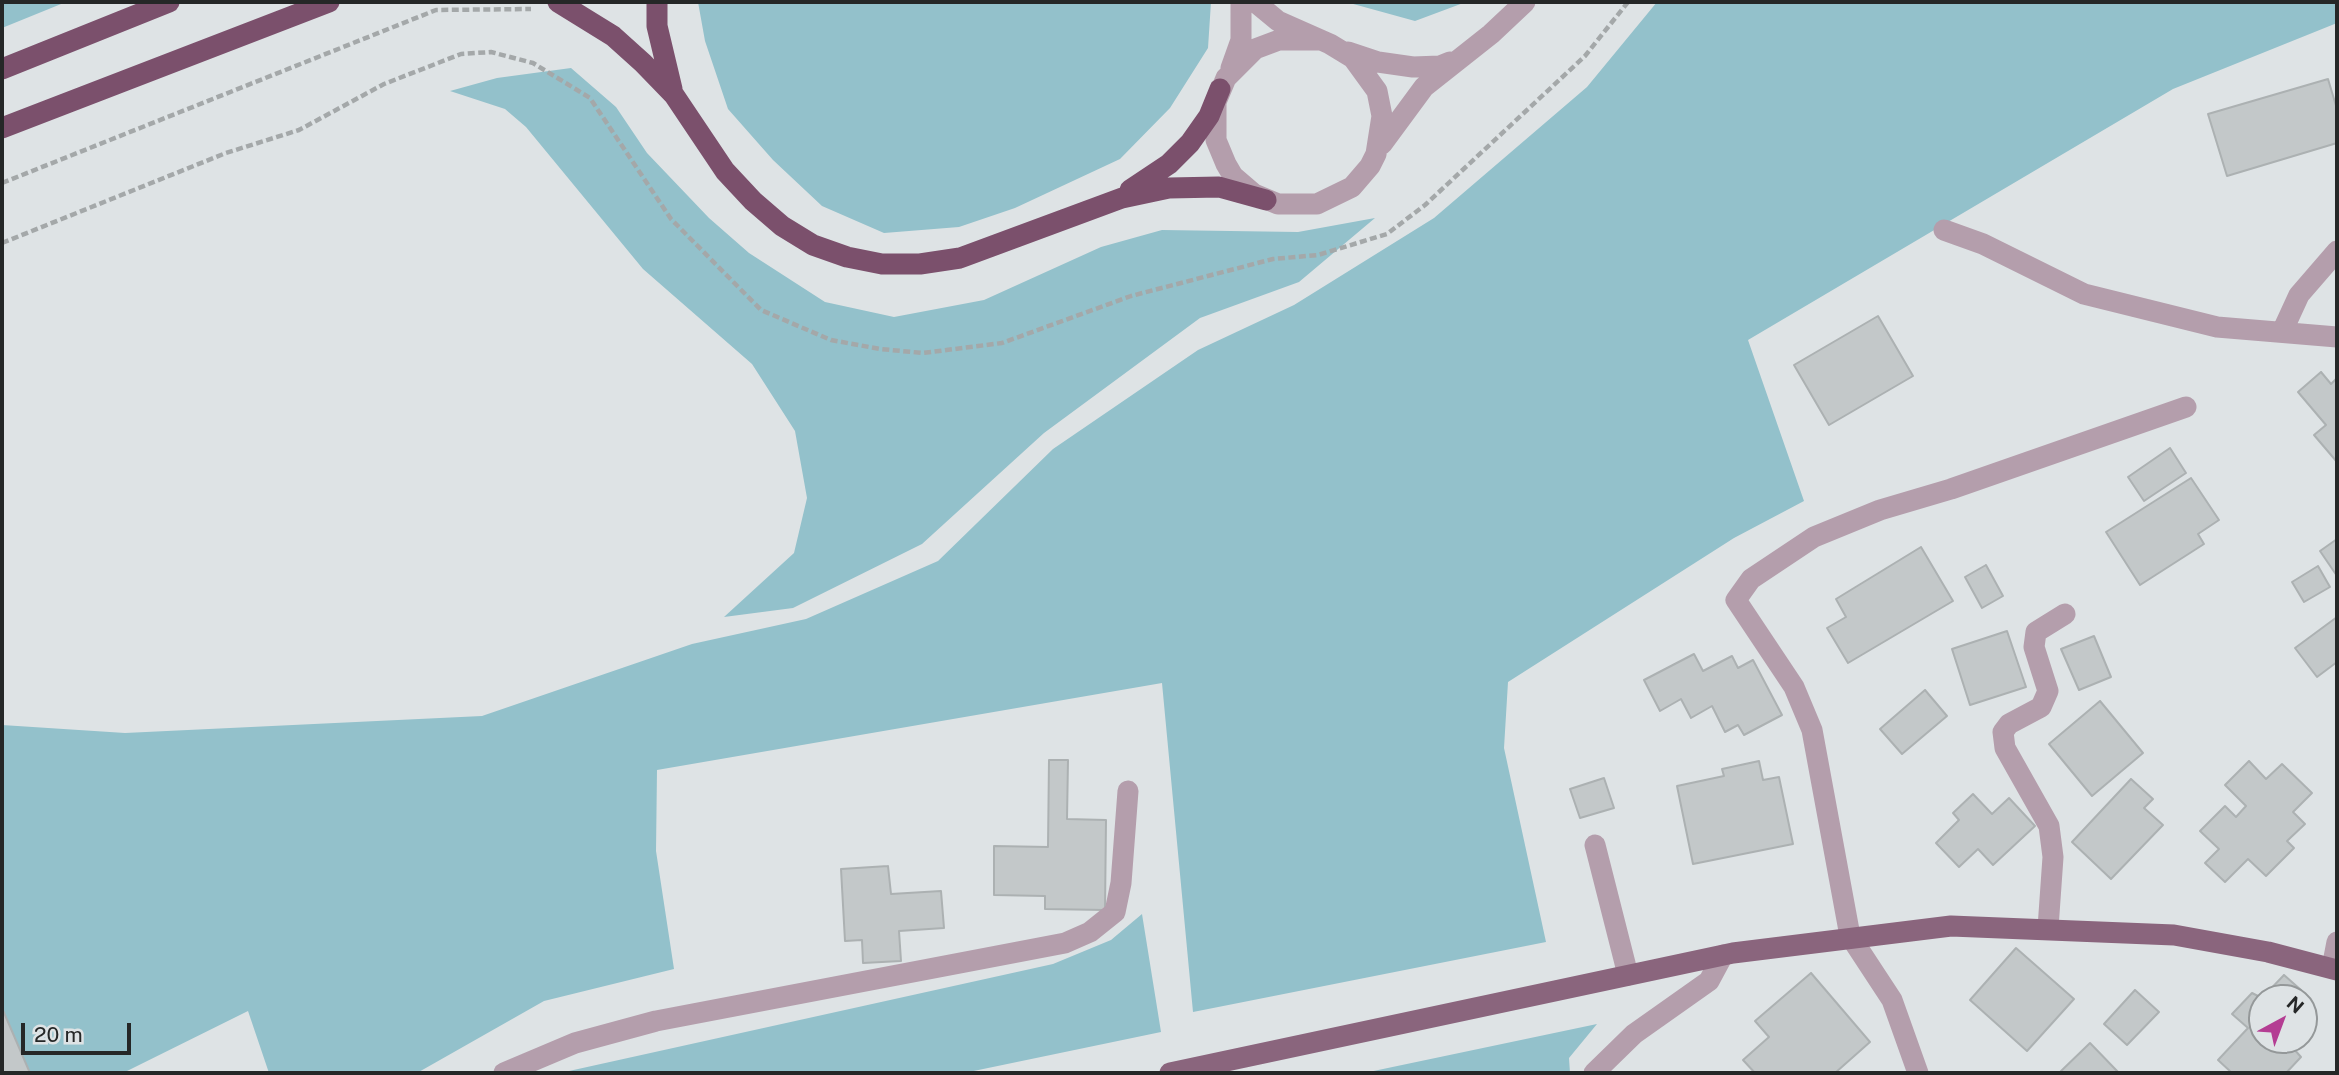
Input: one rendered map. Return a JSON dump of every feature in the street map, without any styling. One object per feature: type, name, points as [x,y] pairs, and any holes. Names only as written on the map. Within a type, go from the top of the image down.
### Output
[{"type":"highway","points":[[2,69],[169,2]]},
{"type":"highway","points":[[2,128],[329,2]]},
{"type":"highway","points":[[657,2],[663,60],[674,95]]},
{"type":"highway","points":[[565,5],[613,36],[674,95],[724,171],[753,201],[782,226],[813,245],[847,257],[882,264],[920,264],[960,258],[1094,208],[1145,192],[1186,186],[1219,187],[1266,200]]},
{"type":"highway","points":[[1094,208],[1132,189],[1169,164],[1200,130],[1223,84]]},
{"type":"main road","points":[[1170,1073],[1723,955],[1850,936],[1951,926],[2174,935],[2268,952],[2335,969]]},
{"type":"street","points":[[1241,2],[1241,40],[1214,115],[1220,153],[1233,176],[1254,194],[1291,206],[1329,201],[1362,177],[1416,96],[1525,2]]},
{"type":"street","points":[[1255,2],[1278,21],[1342,50],[1378,62],[1413,67],[1440,66],[1465,55]]},
{"type":"street","points":[[1223,84],[1244,57],[1267,44],[1292,38],[1318,40]]},
{"type":"street","points":[[1342,50],[1363,68],[1377,91],[1382,129],[1376,155]]},
{"type":"street","points":[[1944,230],[1983,244],[2084,294],[2217,327],[2337,337]]},
{"type":"street","points":[[2282,332],[2299,295],[2337,251]]},
{"type":"street","points":[[1918,1073],[1892,1000],[1850,936],[1812,730],[1794,687],[1736,600],[1751,579],[1814,537],[1880,510],[1951,489],[2186,407]]},
{"type":"street","points":[[2048,928],[2053,857],[2049,826],[2005,748],[2003,732],[2009,724],[2041,707],[2048,691],[2034,647],[2036,632],[2065,614]]},
{"type":"street","points":[[504,1073],[575,1043],[656,1021],[1065,943],[1090,932],[1115,912],[1121,883],[1128,791]]},
{"type":"street","points":[[1595,845],[1629,975]]},
{"type":"street","points":[[2335,969],[2337,943]]},
{"type":"street","points":[[1594,1073],[1633,1034],[1709,981],[1723,955]]},
{"type":"path","points":[[2,243],[226,153],[299,130],[384,84],[461,54],[491,52],[533,63],[590,98],[671,219],[761,310],[831,340],[880,349],[923,353],[1002,343],[1131,296],[1273,259],[1318,255],[1387,234],[1424,205],[1585,56],[1628,2]]},
{"type":"path","points":[[2,183],[436,10],[565,5]]},
{"type":"shaded area","points":[[2,2],[66,2],[2,28]]},
{"type":"shaded area","points":[[698,2],[1211,2],[1208,48],[1170,108],[1120,159],[1015,208],[959,227],[884,233],[822,206],[773,160],[728,109],[705,41]]},
{"type":"shaded area","points":[[1346,2],[1466,2],[1415,21]]},
{"type":"shaded area","points":[[1657,2],[2337,2],[2337,23],[2173,89],[1748,340],[1804,501],[1734,538],[1508,682],[1504,748],[1546,942],[1193,1012],[1162,683],[657,770],[656,851],[674,969],[544,1001],[417,1073],[269,1073],[248,1011],[123,1073],[2,1073],[2,725],[125,733],[482,716],[692,644],[806,619],[938,561],[1053,449],[1198,350],[1294,305],[1434,218],[1587,87]]},
{"type":"shaded area","points":[[571,68],[616,107],[647,153],[709,218],[749,253],[825,302],[894,317],[984,300],[1101,247],[1162,230],[1298,232],[1375,218],[1299,282],[1200,318],[1044,433],[922,544],[793,608],[724,617],[794,553],[807,498],[795,431],[752,364],[643,269],[526,127],[505,109],[450,91],[497,78]]},
{"type":"shaded area","points":[[1142,914],[1161,1032],[964,1073],[560,1073],[1053,964],[1111,940]]},
{"type":"shaded area","points":[[1597,1024],[1569,1058],[1570,1073],[1364,1073]]},
{"type":"building","points":[[2328,79],[2337,109],[2337,143],[2227,176],[2208,114]]},
{"type":"building","points":[[1878,316],[1913,376],[1829,425],[1794,365]]},
{"type":"building","points":[[2321,372],[2331,384],[2337,378],[2337,462],[2314,435],[2326,425],[2298,392]]},
{"type":"building","points":[[2170,448],[2186,473],[2144,501],[2128,477]]},
{"type":"building","points":[[2191,478],[2219,520],[2198,534],[2204,544],[2140,585],[2106,532]]},
{"type":"building","points":[[2337,539],[2337,576],[2320,551]]},
{"type":"building","points":[[1921,547],[1953,601],[1848,663],[1827,628],[1846,617],[1836,599]]},
{"type":"building","points":[[1986,565],[2003,596],[1982,608],[1965,577]]},
{"type":"building","points":[[2318,566],[2330,587],[2304,602],[2292,582]]},
{"type":"building","points":[[2337,617],[2337,662],[2317,677],[2295,648]]},
{"type":"building","points":[[2007,631],[2026,687],[1970,705],[1952,649]]},
{"type":"building","points":[[2094,636],[2111,677],[2079,690],[2061,649]]},
{"type":"building","points":[[1694,654],[1703,671],[1732,656],[1738,668],[1753,660],[1782,715],[1744,735],[1738,725],[1725,732],[1712,706],[1691,718],[1681,699],[1660,711],[1644,680]]},
{"type":"building","points":[[1925,690],[1947,716],[1902,754],[1880,729]]},
{"type":"building","points":[[2100,701],[2143,753],[2092,796],[2049,744]]},
{"type":"building","points":[[1049,760],[1068,760],[1067,819],[1106,820],[1105,910],[1045,909],[1045,896],[994,895],[994,846],[1048,847]]},
{"type":"building","points":[[1759,761],[1763,780],[1779,777],[1793,844],[1693,864],[1677,786],[1724,776],[1722,769]]},
{"type":"building","points":[[2249,761],[2266,779],[2282,764],[2312,793],[2293,812],[2305,824],[2287,841],[2294,848],[2266,876],[2248,859],[2225,882],[2205,863],[2219,849],[2200,831],[2225,806],[2236,817],[2246,806],[2225,785]]},
{"type":"building","points":[[1604,778],[1614,808],[1580,818],[1570,789]]},
{"type":"building","points":[[2131,779],[2153,799],[2144,808],[2163,825],[2111,879],[2072,842]]},
{"type":"building","points":[[1973,794],[1992,814],[2009,798],[2035,826],[1993,865],[1978,849],[1959,867],[1936,843],[1959,820],[1953,813]]},
{"type":"building","points":[[888,866],[891,894],[941,891],[944,928],[899,931],[901,961],[863,963],[862,940],[845,941],[841,869]]},
{"type":"building","points":[[2016,948],[2074,999],[2027,1051],[1970,1000]]},
{"type":"building","points":[[1811,973],[1870,1042],[1835,1073],[1755,1073],[1743,1060],[1769,1037],[1755,1021]]},
{"type":"building","points":[[2284,975],[2294,984],[2275,984]]},
{"type":"building","points":[[2135,990],[2159,1012],[2127,1045],[2104,1024]]},
{"type":"building","points":[[2248,997],[2248,1028],[2232,1014]]},
{"type":"building","points":[[2,1008],[30,1073],[2,1073]]},
{"type":"building","points":[[2248,1028],[2248,1054],[2298,1054],[2301,1057],[2286,1073],[2232,1073],[2218,1060]]},
{"type":"building","points":[[2090,1043],[2119,1073],[2059,1073]]}]
